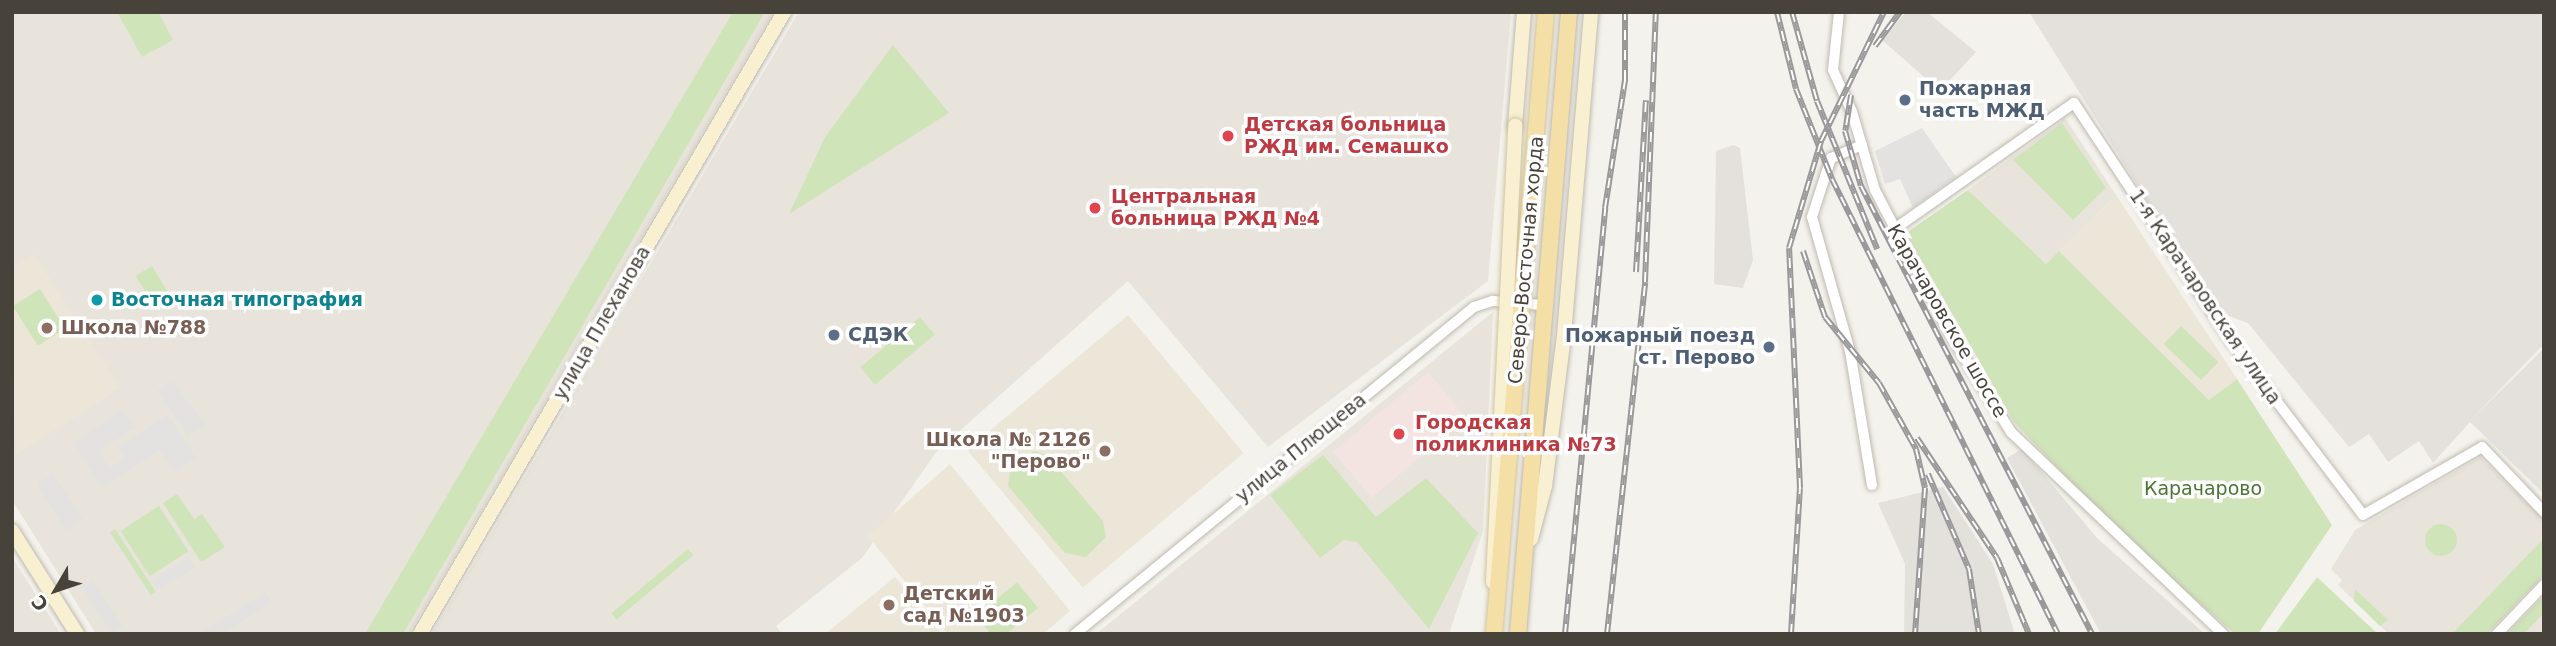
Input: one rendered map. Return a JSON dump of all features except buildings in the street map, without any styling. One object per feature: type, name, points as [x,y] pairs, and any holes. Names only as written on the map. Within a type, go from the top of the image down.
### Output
[{"type":"main road","name":"Северо-Восточная хорда","points":[[1495,630],[1548,12]]},
{"type":"main road","name":"Северо-Восточная хорда","points":[[1516,634],[1524,565],[1566,12]]},
{"type":"street","name":"улица Плеханова","points":[[420,634],[784,12]]},
{"type":"street","points":[[1495,630],[1490,538],[1524,12]]},
{"type":"street","points":[[1495,630],[1548,12]]},
{"type":"street","points":[[1516,634],[1566,12]]},
{"type":"street","points":[[1524,565],[1545,486],[1591,12]]},
{"type":"street","name":"Карачаровское шоссе","points":[[1839,12],[1831,62],[1893,230],[2011,432],[2223,634]]},
{"type":"street","name":"1-я Карачаровская улица","points":[[1893,230],[2074,103],[2231,341],[2363,515],[2482,447],[2544,512]]},
{"type":"street","points":[[1862,145],[1831,158],[1812,217],[1850,351],[1872,485]]},
{"type":"street","name":"улица Плющева","points":[[1075,634],[1474,307],[1524,303],[1542,305]]},
{"type":"street","points":[[12,531],[77,634]]},
{"type":"street","points":[[2497,634],[2544,585]]},
{"type":"shaded area","points":[[12,12],[773,12],[409,634],[96,634],[12,500]]},
{"type":"shaded area","points":[[799,12],[1511,12],[1488,281],[1268,447],[1128,281],[937,451],[862,558],[776,626],[782,634],[432,634]]},
{"type":"shaded area","points":[[1906,12],[1927,12],[1976,52],[1940,91],[1882,40]]},
{"type":"shaded area","points":[[2029,12],[2544,12],[2544,344],[2472,419],[2544,348],[2544,494],[2470,422],[2433,463],[2419,441],[2388,462],[2369,434],[2349,447],[2248,323],[2217,312]]},
{"type":"shaded area","points":[[2065,118],[2116,195],[2046,264],[1968,190]]},
{"type":"shaded area","points":[[1922,128],[1956,177],[1913,208],[1900,179],[1885,184],[1875,151]]},
{"type":"shaded area","points":[[1733,145],[1740,148],[1753,260],[1743,288],[1714,284],[1716,151]]},
{"type":"shaded area","points":[[2116,195],[2237,379],[2209,400],[2059,251]]},
{"type":"shaded area","name":"Школа №788","points":[[34,254],[120,388],[16,455],[12,268]]},
{"type":"shaded area","points":[[1493,312],[1483,531],[1449,634],[1096,634]]},
{"type":"shaded area","name":"Школа № 2126 \"Перово\"","points":[[1128,315],[1244,453],[1083,588],[967,450]]},
{"type":"shaded area","name":"Городская поликлиника №73","points":[[1428,372],[1467,418],[1372,498],[1333,452]]},
{"type":"shaded area","points":[[172,381],[206,425],[188,436],[157,391]]},
{"type":"shaded area","points":[[122,410],[134,428],[99,451],[109,468],[125,458],[118,447],[168,415],[196,458],[175,472],[160,450],[102,487],[73,442]]},
{"type":"shaded area","points":[[2022,449],[2097,538],[2205,634],[2101,634],[2007,458]]},
{"type":"shaded area","points":[[2480,457],[2544,520],[2544,575],[2487,634],[2389,634],[2338,585],[2342,580],[2331,569],[2355,530]]},
{"type":"shaded area","name":"Школа № 2126 \"Перово\"","points":[[950,464],[1070,611],[1043,634],[948,634],[868,536]]},
{"type":"shaded area","points":[[53,474],[83,520],[67,530],[37,484]]},
{"type":"shaded area","points":[[1943,487],[1993,564],[2015,634],[1904,634],[1905,564],[1878,503]]},
{"type":"shaded area","points":[[12,557],[61,634],[12,634]]},
{"type":"shaded area","points":[[189,557],[195,567],[157,590],[151,580]]},
{"type":"shaded area","name":"Детский сад №1903","points":[[895,577],[942,634],[825,634]]},
{"type":"shaded area","points":[[92,580],[122,627],[112,634],[82,587]]},
{"type":"shaded area","points":[[265,592],[272,602],[223,634],[200,634]]},
{"type":"shaded area","points":[[2544,596],[2544,634],[2507,634]]},
{"type":"green space","points":[[117,12],[158,12],[173,40],[142,57]]},
{"type":"green space","points":[[733,12],[765,12],[403,634],[365,634]]},
{"type":"green space","points":[[893,45],[949,113],[789,214],[825,137]]},
{"type":"green space","points":[[2062,123],[2106,188],[2073,220],[2013,160]]},
{"type":"green space","name":"Карачарово","points":[[1968,190],[2046,264],[2059,251],[2209,400],[2237,379],[2332,525],[2258,634],[2235,634],[2119,533],[2014,422],[1906,233]]},
{"type":"green space","points":[[152,266],[169,294],[153,304],[136,276]]},
{"type":"green space","points":[[40,289],[65,329],[38,346],[13,306]]},
{"type":"green space","points":[[920,317],[935,335],[875,385],[860,367]]},
{"type":"green space","points":[[2181,326],[2218,362],[2201,380],[2164,344]]},
{"type":"green space","points":[[1034,451],[1047,455],[1103,521],[1106,537],[1086,557],[1065,553],[1008,486],[1011,464]]},
{"type":"green space","points":[[1323,455],[1376,517],[1426,478],[1478,533],[1429,629],[1357,542],[1344,540],[1320,558],[1270,495]]},
{"type":"green space","points":[[177,494],[194,519],[202,514],[225,547],[201,562],[163,503]]},
{"type":"green space","points":[[159,506],[188,551],[150,576],[120,531]]},
{"type":"green space","points":[[2441,524],[2452,529],[2457,540],[2452,551],[2441,556],[2430,551],[2425,540],[2430,529]]},
{"type":"green space","points":[[115,529],[156,592],[151,595],[110,532]]},
{"type":"green space","points":[[2544,538],[2544,575],[2487,634],[2452,634]]},
{"type":"green space","points":[[688,549],[693,555],[617,619],[611,613]]},
{"type":"green space","points":[[2317,577],[2351,609],[2378,634],[2275,634]]},
{"type":"green space","points":[[1017,582],[1038,608],[1006,634],[991,634],[976,616]]},
{"type":"green space","points":[[2355,589],[2388,620],[2380,626],[2354,601]]},
{"type":"green space","points":[[2544,596],[2544,613],[2524,634],[2507,634]]},
{"type":"railway","points":[[1565,634],[1605,208],[1625,80],[1625,12]]},
{"type":"railway","points":[[1607,634],[1645,282],[1656,12]]},
{"type":"railway","points":[[1777,12],[1796,89],[1832,179],[2058,634]]},
{"type":"railway","points":[[1792,12],[1817,101],[1877,249]]},
{"type":"railway","points":[[1791,634],[1800,488],[1789,248],[1821,141],[1884,12]]},
{"type":"railway","points":[[1875,46],[1900,12]]},
{"type":"railway","points":[[1851,95],[1845,131],[1861,186],[2092,634]]},
{"type":"railway","points":[[1636,272],[1646,100]]},
{"type":"railway","points":[[1803,251],[1825,317],[1879,383],[1916,449],[1925,488],[1915,634]]},
{"type":"railway","points":[[1917,438],[1997,558],[2029,634]]},
{"type":"railway","points":[[1928,474],[1969,569],[1979,634]]},
{"type":"place","name":"Пожарная часть МЖД","points":[[1905,100]]},
{"type":"place","name":"Детская больница РЖД им. Семашко","points":[[1228,136]]},
{"type":"place","name":"Центральная больница РЖД №4","points":[[1095,208]]},
{"type":"place","name":"Восточная типография","points":[[97,300]]},
{"type":"place","name":"Школа №788","points":[[47,328]]},
{"type":"place","name":"СДЭК","points":[[834,335]]},
{"type":"place","name":"Пожарный поезд ст. Перово","points":[[1769,347]]},
{"type":"place","name":"Городская поликлиника №73","points":[[1399,434]]},
{"type":"place","name":"Школа № 2126 \"Перово\"","points":[[1105,451]]},
{"type":"place","name":"Детский сад №1903","points":[[889,605]]}]
